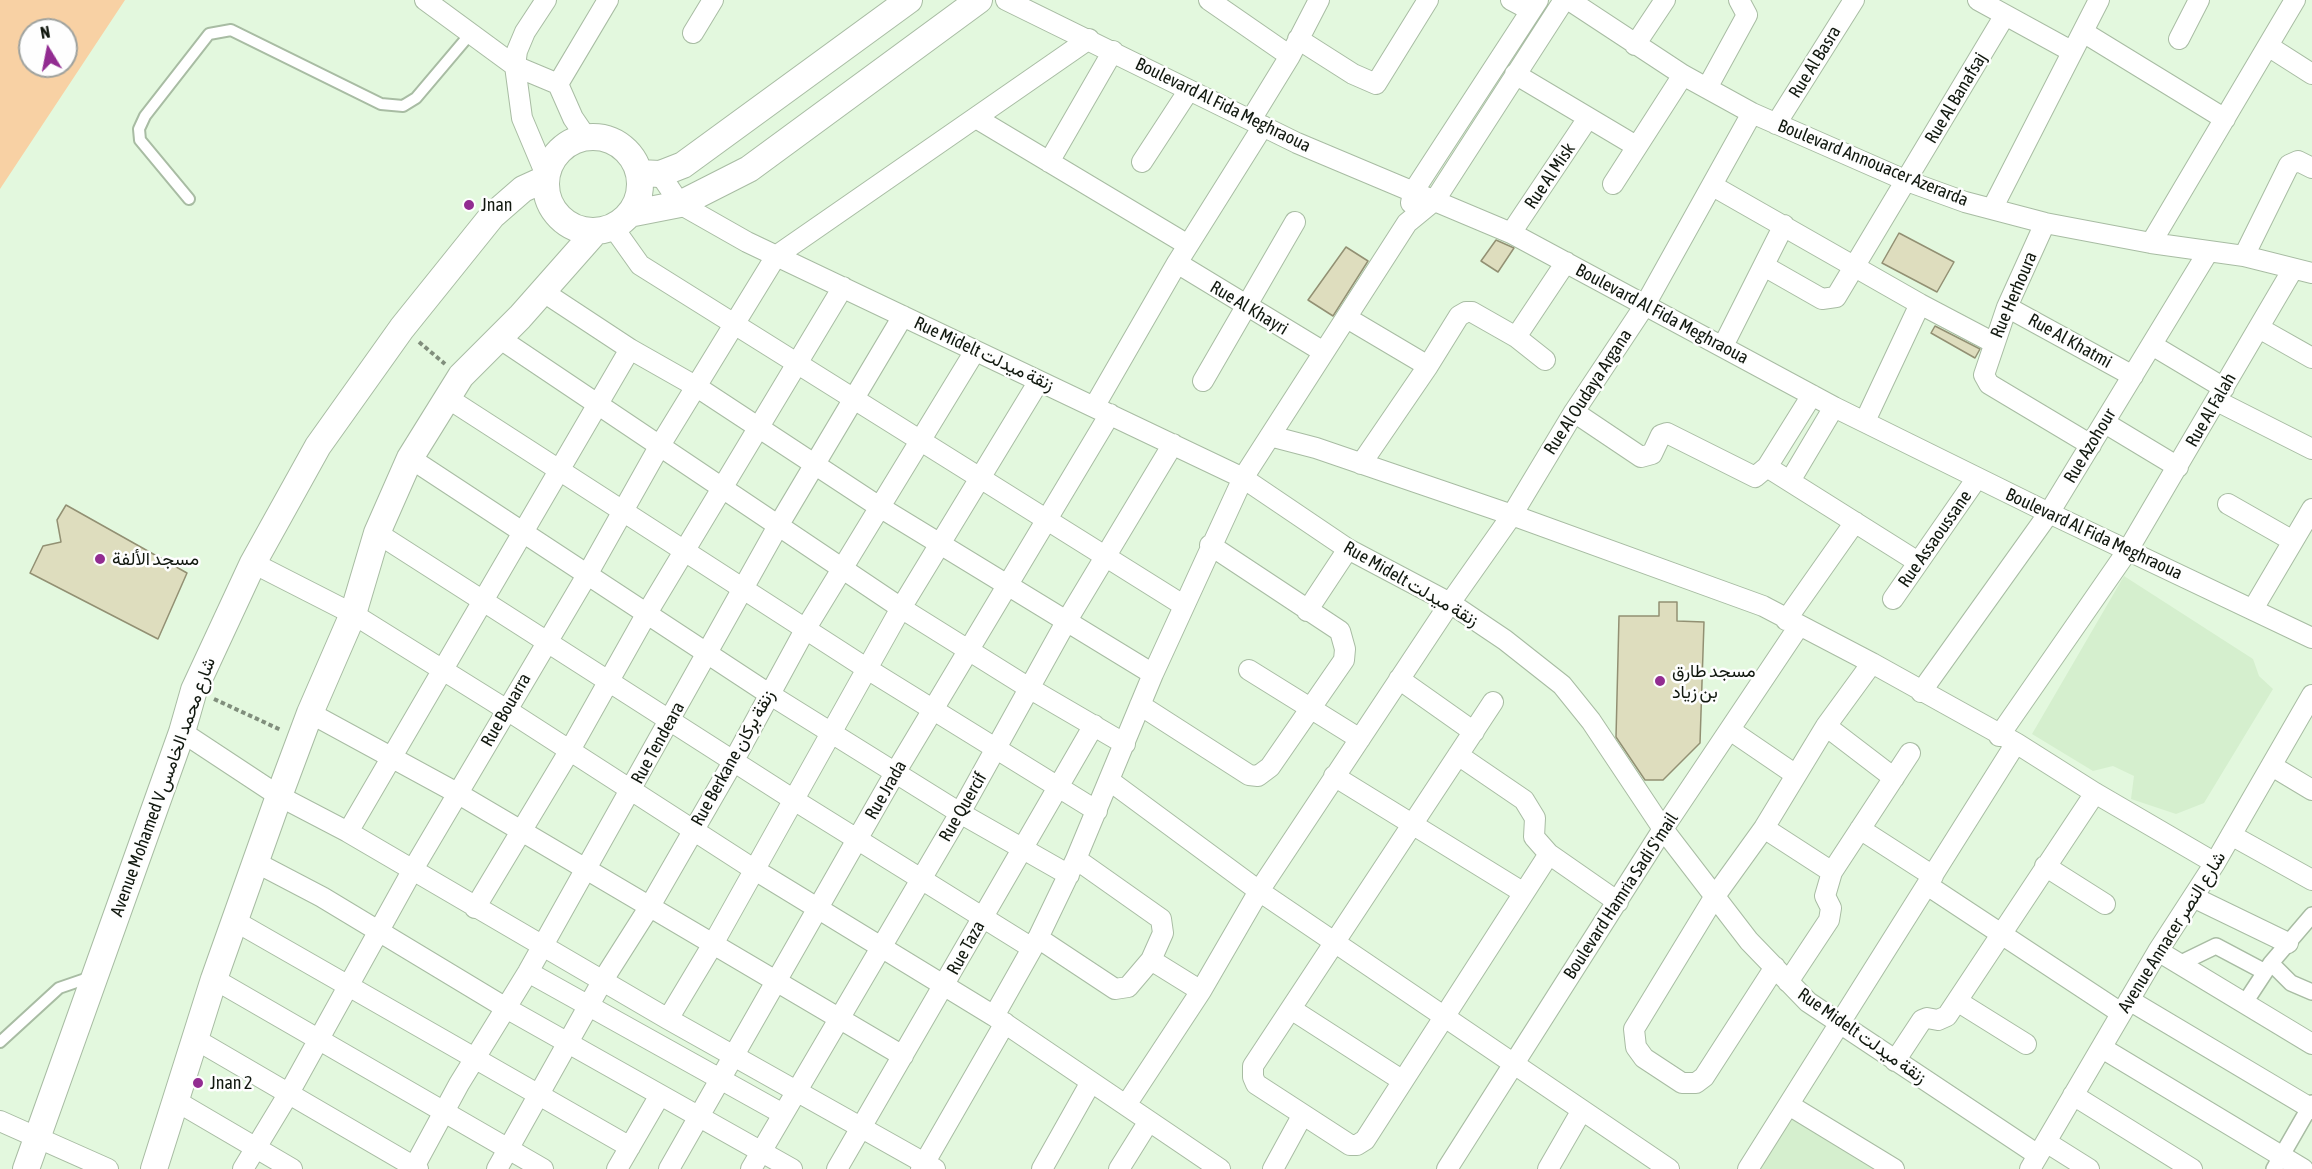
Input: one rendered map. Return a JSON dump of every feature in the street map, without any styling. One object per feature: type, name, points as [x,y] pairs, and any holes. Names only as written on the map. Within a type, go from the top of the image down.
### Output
[{"type":"street","points":[[425,0],[515,66],[558,84],[573,118],[586,136]]},
{"type":"street","points":[[546,0],[525,32],[515,66],[522,118],[546,177],[548,199],[558,217],[575,228],[613,224],[680,204],[749,169],[979,0]]},
{"type":"street","points":[[558,84],[608,0]]},
{"type":"street","points":[[693,33],[713,0]]},
{"type":"street","points":[[154,1169],[214,979],[310,713],[353,614],[377,533],[410,458],[446,397],[460,376],[542,291],[613,224],[640,191],[650,174],[683,165],[909,0]]},
{"type":"street","name":"Boulevard Al Fida Meghraoua","points":[[1006,0],[1257,122],[1511,233],[1833,407],[2312,638]]},
{"type":"street","points":[[1209,0],[1294,48],[1376,84],[1428,0]]},
{"type":"street","name":"Rue Jrada","points":[[669,1169],[895,773],[1045,521],[1177,263],[1257,122],[1319,0]]},
{"type":"street","points":[[1407,223],[1413,192],[1534,5],[1511,0]]},
{"type":"street","points":[[182,732],[279,796],[348,832],[734,1057],[862,1127],[926,1167],[1072,867],[1183,605],[1242,478],[1322,351],[1347,318],[1407,223],[1435,200],[1564,0]]},
{"type":"street","name":"Boulevard Annouacer Azerarda","points":[[1569,0],[1683,75],[1752,113],[1906,181],[1992,209],[2045,223],[2151,243],[2244,256],[2312,273]]},
{"type":"street","points":[[1635,45],[1665,0]]},
{"type":"street","points":[[1707,88],[1747,15],[1739,0]]},
{"type":"street","name":"Rue Al Basra","points":[[1776,124],[1854,0]]},
{"type":"street","points":[[1978,0],[2072,51]]},
{"type":"street","points":[[1992,209],[2099,0]]},
{"type":"street","points":[[2180,39],[2199,0]]},
{"type":"street","points":[[2151,243],[2295,0]]},
{"type":"street","name":"Rue Al Banafsaj","points":[[1764,266],[1822,299],[1836,297],[2005,15]]},
{"type":"street","points":[[2083,32],[2225,119]]},
{"type":"street","points":[[776,256],[1089,39]]},
{"type":"street","points":[[2268,46],[2312,74]]},
{"type":"street","points":[[1049,162],[1113,51]]},
{"type":"street","points":[[1515,74],[1636,146]]},
{"type":"street","points":[[1613,184],[1683,75]]},
{"type":"street","points":[[1142,162],[1189,90]]},
{"type":"street","name":"Rue Al Oudaya Argana","points":[[1126,1105],[1200,991],[1259,891],[1450,603],[1512,515],[1574,412],[1645,305],[1752,113]]},
{"type":"street","points":[[976,118],[1188,245]]},
{"type":"street","name":"Rue Al Misk","points":[[1511,233],[1588,118]]},
{"type":"street","points":[[546,177],[556,154],[575,140],[586,136],[614,141],[650,174]]},
{"type":"street","points":[[2244,256],[2289,165],[2298,161],[2312,168]]},
{"type":"street","name":"Rue Midelt زنقة ميدلت","points":[[650,174],[680,204],[776,256],[1242,478],[1348,549],[1450,603],[1505,639],[1562,685],[1591,721],[1663,830],[1749,941],[1808,1002],[2038,1156],[2089,1169]]},
{"type":"street","name":"Avenue Mohamed V شارع محمد الخامس","points":[[26,1169],[182,732],[194,690],[253,563],[318,446],[402,328],[492,216],[523,189],[546,177]]},
{"type":"street","points":[[1713,186],[1920,304],[1994,343]]},
{"type":"street","points":[[1203,381],[1295,222]]},
{"type":"street","name":"Rue Herhoura","points":[[2045,223],[2007,307],[1984,375],[1989,384],[2091,446]]},
{"type":"street","points":[[613,224],[640,266],[921,440],[1045,521],[1183,605]]},
{"type":"street","points":[[1723,346],[1784,225]]},
{"type":"street","name":"Rue Azohour","points":[[1921,692],[2049,513],[2208,252]]},
{"type":"street","name":"Rue Bouarra","points":[[243,1169],[289,1094],[347,985],[457,793],[587,575],[659,447],[776,256]]},
{"type":"street","points":[[1516,337],[1566,262]]},
{"type":"street","name":"Rue Al Khayri","points":[[1177,263],[1246,308],[1322,351]]},
{"type":"street","name":"Rue Al Falah","points":[[1748,1169],[1841,1025],[1930,880],[2008,740],[2128,550],[2293,269]]},
{"type":"street","points":[[475,908],[570,750],[647,613],[843,287]]},
{"type":"street","points":[[542,291],[630,349],[697,387],[1005,586],[1153,674]]},
{"type":"street","points":[[1865,421],[1920,304]]},
{"type":"street","name":"Rue Al Khatmi","points":[[2007,307],[2133,376]]},
{"type":"street","points":[[1361,464],[1459,316],[1466,312],[1472,312],[1516,337],[1545,360]]},
{"type":"street","name":"Rue Tendeara","points":[[415,1168],[443,1112],[528,972],[778,526],[903,316]]},
{"type":"street","points":[[1347,318],[1428,366]]},
{"type":"street","points":[[2259,328],[2312,358]]},
{"type":"street","points":[[499,338],[842,570],[1029,688],[1125,744]]},
{"type":"street","points":[[2152,345],[2221,394],[2312,449]]},
{"type":"street","points":[[348,832],[630,349]]},
{"type":"street","name":"Rue Berkane زنقة بركان","points":[[497,1169],[603,980],[650,906],[733,762],[806,628],[878,506],[975,351]]},
{"type":"street","points":[[668,1019],[869,670],[901,608],[1039,381]]},
{"type":"street","points":[[1574,412],[1641,457],[1652,454],[1661,435],[1667,434],[1751,476],[1759,476],[1812,395]]},
{"type":"street","points":[[446,397],[869,670],[1097,811]]},
{"type":"street","points":[[1790,481],[1833,407]]},
{"type":"street","points":[[2104,423],[2178,467]]},
{"type":"street","points":[[1270,436],[1512,515],[1763,606],[1872,663],[2008,740],[2215,863]]},
{"type":"street","name":"Rue Quercif","points":[[756,1160],[960,813],[1066,622],[1173,444]]},
{"type":"street","points":[[377,533],[857,841],[984,917],[1115,989],[1128,987],[1151,960],[1163,933],[1161,919],[1072,867],[1023,850],[960,813],[832,731],[769,694],[410,458]]},
{"type":"street","points":[[1767,467],[1918,562]]},
{"type":"street","name":"Rue Assaoussane","points":[[1893,599],[1977,478]]},
{"type":"street","points":[[2228,504],[2293,541]]},
{"type":"street","points":[[2253,609],[2312,508]]},
{"type":"street","name":"Boulevard Hamria Sadi S'mail","points":[[1447,1169],[1663,830],[1730,730],[1855,522]]},
{"type":"street","points":[[1140,705],[1249,775],[1258,776],[1270,767],[1344,660],[1345,650],[1340,632],[1210,545]]},
{"type":"street","points":[[1307,610],[1348,549]]},
{"type":"street","points":[[253,563],[353,614],[632,789],[755,870],[1000,1019],[1149,1121],[1210,1166]]},
{"type":"street","points":[[1872,663],[1826,726],[1764,828],[1715,896],[1634,1029],[1636,1047],[1644,1058],[1682,1083],[1696,1083],[1704,1077],[1781,975],[1828,920],[1832,908],[1825,896],[1832,872],[1910,753]]},
{"type":"street","points":[[1249,670],[1360,739]]},
{"type":"street","points":[[1399,679],[1474,732]]},
{"type":"street","name":"Avenue Annacer شارع النصر","points":[[2038,1156],[2158,951],[2215,863],[2272,766],[2307,715],[2312,695]]},
{"type":"street","points":[[1493,702],[1253,1066],[1252,1077],[1262,1091],[1350,1145],[1357,1145],[1365,1140],[1549,854]]},
{"type":"street","points":[[310,713],[457,793],[903,1056]]},
{"type":"street","name":"Rue Taza","points":[[837,1169],[1094,725]]},
{"type":"street","points":[[1826,726],[1894,778]]},
{"type":"street","points":[[1730,730],[1796,775]]},
{"type":"street","points":[[1458,754],[1524,800],[1535,818],[1534,837],[1549,854],[1618,902]]},
{"type":"street","points":[[2272,766],[2312,790]]},
{"type":"street","points":[[1335,776],[1524,893]]},
{"type":"street","points":[[1110,781],[1259,891],[1582,1110],[1656,1165]]},
{"type":"street","points":[[1895,1061],[1922,1020],[1927,1018],[1941,1020],[1958,1001],[2095,793]]},
{"type":"street","points":[[1764,828],[1832,872]]},
{"type":"street","points":[[1860,829],[2002,933],[2125,1006],[2311,1107],[2278,1162]]},
{"type":"street","points":[[2231,835],[2312,880]]},
{"type":"street","points":[[257,863],[379,931],[506,1008],[699,1116],[756,1160],[792,1169]]},
{"type":"street","points":[[2045,867],[2105,904]]},
{"type":"street","points":[[2193,897],[2288,944]]},
{"type":"street","points":[[2244,1004],[2268,968],[2312,915]]},
{"type":"street","points":[[235,921],[630,1147]]},
{"type":"street","points":[[2179,964],[2216,946],[2268,968],[2291,983],[2312,992]]},
{"type":"street","points":[[2158,951],[2244,1004],[2309,1038]]},
{"type":"street","points":[[1151,960],[1200,991]]},
{"type":"street","points":[[528,972],[719,1081],[783,1114]]},
{"type":"street","points":[[214,979],[543,1169]]},
{"type":"street","points":[[1958,1001],[2026,1044]]},
{"type":"street","points":[[1291,1009],[1403,1081]]},
{"type":"street","points":[[195,1039],[415,1168]]},
{"type":"street","points":[[2102,1048],[2278,1162],[2303,1169]]},
{"type":"street","points":[[1042,1169],[1091,1082]]},
{"type":"street","points":[[617,1169],[660,1095]]},
{"type":"street","points":[[2073,1095],[2192,1169]]},
{"type":"street","points":[[176,1101],[292,1169]]},
{"type":"street","points":[[1790,1105],[1894,1169]]},
{"type":"street","points":[[1548,1169],[1582,1110]]},
{"type":"street","points":[[1273,1169],[1302,1116]]},
{"type":"street","points":[[0,1121],[108,1169]]},
{"type":"street","points":[[1119,1169],[1149,1121]]},
{"type":"lane","points":[[189,199],[140,140],[139,129],[145,116],[209,34],[231,30],[381,104],[403,106],[416,98],[471,33]]},
{"type":"lane","points":[[0,1042],[59,988],[95,976]]},
{"type":"path","points":[[402,328],[460,376]]},
{"type":"path","points":[[194,690],[302,739]]},
{"type":"shaded area","points":[[0,0],[125,0],[78,71],[78,18],[18,18],[18,78],[73,78],[0,189]]},
{"type":"shaded area","points":[[2124,576],[2253,659],[2259,676],[2273,689],[2204,803],[2176,814],[2131,799],[2134,776],[2113,766],[2093,771],[2032,734]]},
{"type":"shaded area","points":[[1794,1112],[1882,1169],[1760,1169]]},
{"type":"building","points":[[1899,233],[1954,262],[1937,292],[1882,263]]},
{"type":"building","points":[[1496,240],[1514,248],[1498,272],[1481,261]]},
{"type":"building","points":[[1346,247],[1368,261],[1333,316],[1308,300]]},
{"type":"building","points":[[1935,326],[1980,349],[1975,358],[1931,333]]},
{"type":"building","name":"مسجد الألفة","points":[[66,505],[187,573],[158,639],[30,573],[43,546],[61,542],[57,520]]},
{"type":"building","name":"مسجد طارق بن زياد","points":[[1659,602],[1677,602],[1677,621],[1704,622],[1700,743],[1663,780],[1645,780],[1616,737],[1619,616],[1659,616]]},
{"type":"place","name":"Jnan","points":[[469,205]]},
{"type":"place","name":"مسجد الألفة","points":[[100,559]]},
{"type":"place","name":"مسجد طارق بن زياد","points":[[1660,681]]},
{"type":"place","name":"Jnan 2","points":[[198,1083]]}]
